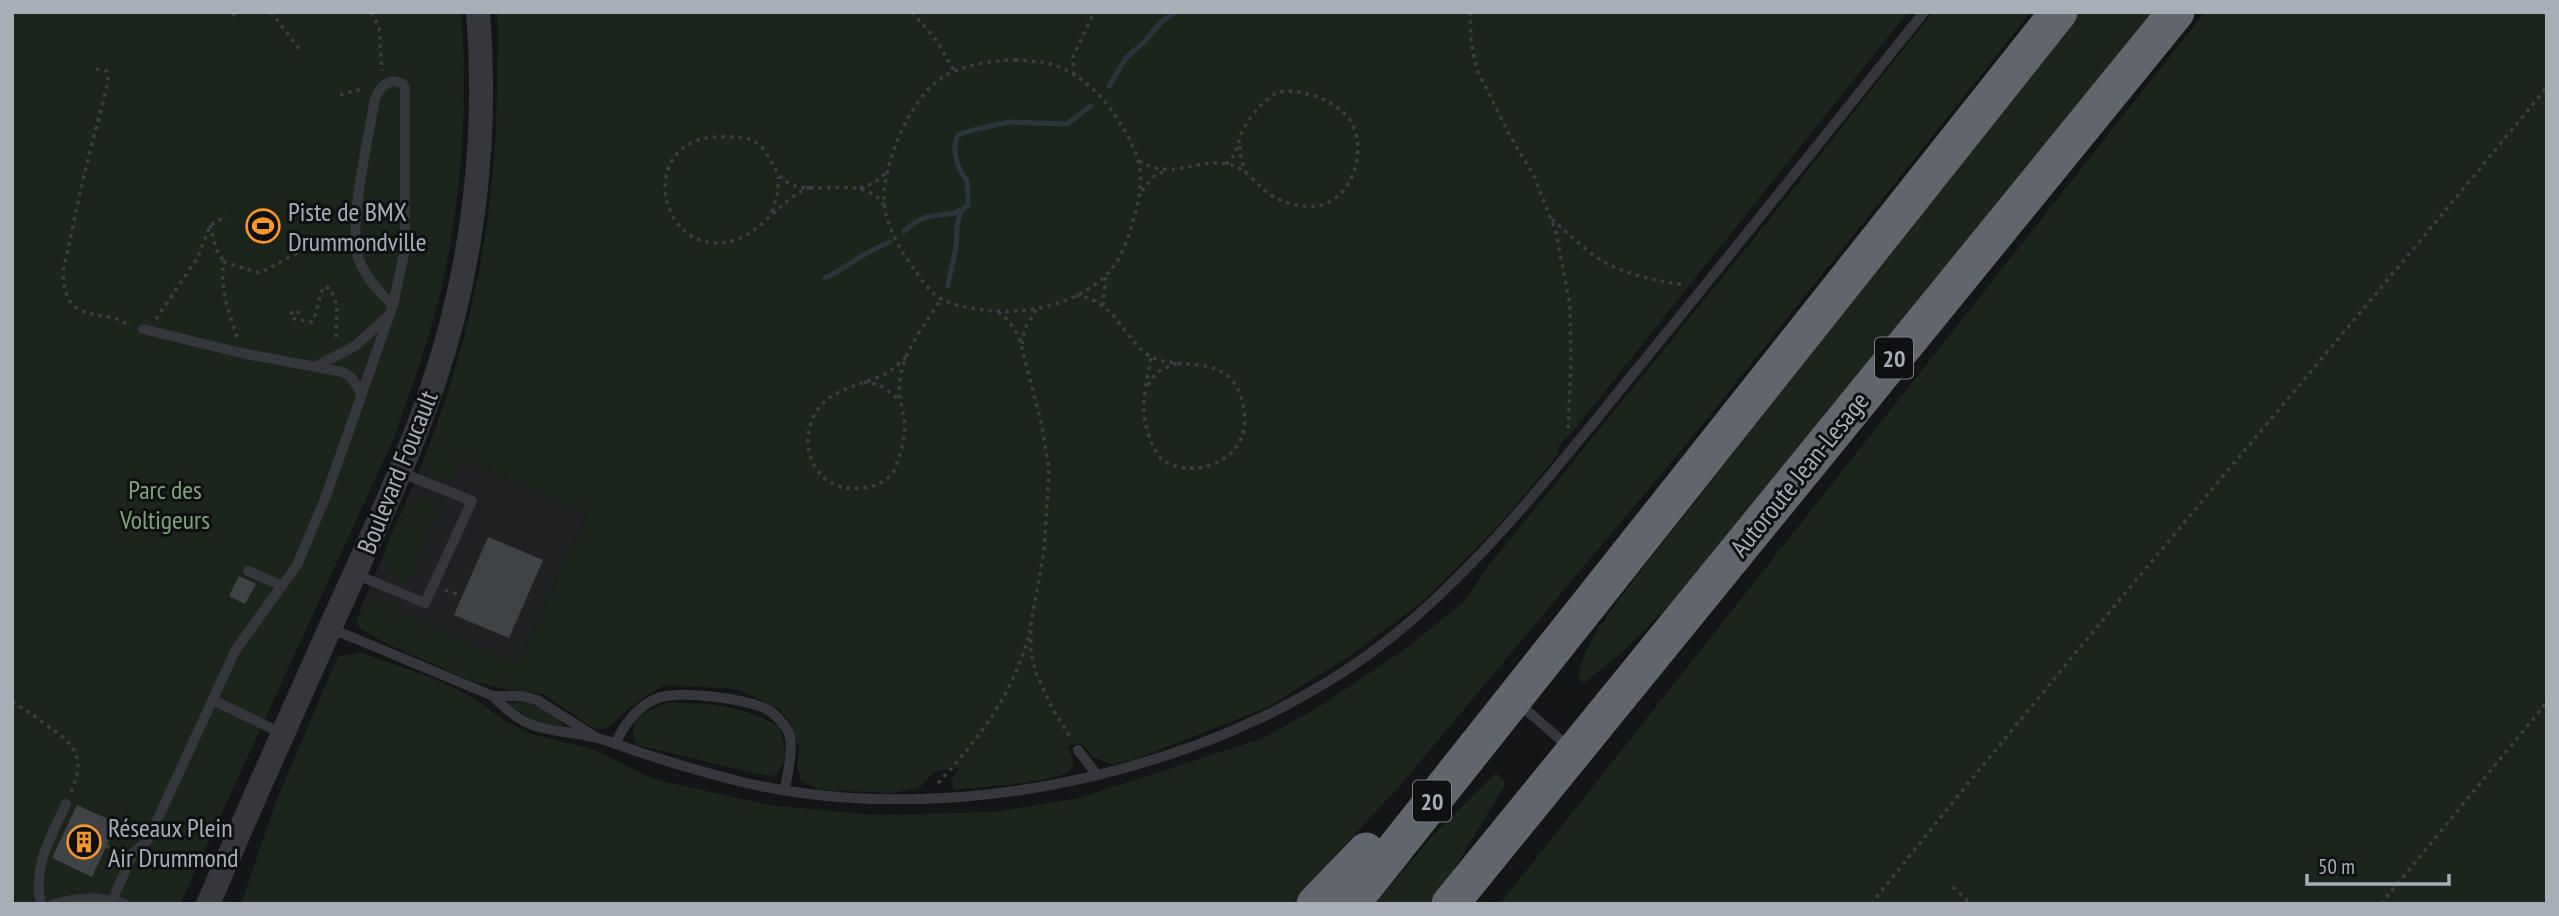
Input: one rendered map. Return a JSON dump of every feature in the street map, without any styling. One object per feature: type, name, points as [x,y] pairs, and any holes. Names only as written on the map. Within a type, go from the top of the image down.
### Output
[{"type":"highway","name":"20","points":[[1351,904],[2059,12]]},
{"type":"highway","name":"Autoroute Jean-Lesage","points":[[1450,904],[2175,12]]},
{"type":"highway","points":[[1315,904],[1513,699]]},
{"type":"highway","points":[[1476,904],[1574,751]]},
{"type":"street","name":"Boulevard Foucault","points":[[208,904],[400,472],[436,376],[467,250],[478,163],[481,114],[478,12]]},
{"type":"lane","points":[[330,628],[493,696],[508,711],[533,726],[597,738],[709,774],[785,790],[857,799],[974,796],[1042,788],[1152,760],[1267,715],[1318,688],[1405,627],[1449,586],[1489,545],[1567,455],[1924,12]]},
{"type":"lane","points":[[112,901],[133,853],[148,840],[236,649],[297,565],[326,496],[392,309],[405,249],[406,96],[403,84],[399,82],[385,83],[375,99],[359,201],[356,247],[363,270],[392,309]]},
{"type":"lane","points":[[315,367],[338,356],[370,334],[392,309]]},
{"type":"lane","points":[[146,330],[241,353],[343,372],[351,377],[362,394]]},
{"type":"lane","points":[[355,574],[425,603],[472,501],[400,472]]},
{"type":"lane","points":[[248,571],[282,586]]},
{"type":"lane","points":[[615,744],[628,719],[657,698],[694,694],[742,702],[769,710],[789,733],[790,749],[785,790]]},
{"type":"lane","points":[[493,696],[522,696],[537,700],[597,738]]},
{"type":"lane","points":[[1513,699],[1574,751]]},
{"type":"lane","points":[[213,700],[283,734]]},
{"type":"lane","points":[[1078,750],[1097,775]]},
{"type":"lane","points":[[41,904],[37,882],[43,853],[66,804]]},
{"type":"lane","points":[[54,904],[76,898],[125,904]]},
{"type":"path","points":[[232,15],[240,12]]},
{"type":"path","points":[[271,12],[300,50]]},
{"type":"path","points":[[372,12],[379,27],[383,72]]},
{"type":"path","points":[[912,12],[937,41],[954,71]]},
{"type":"path","points":[[1074,75],[1073,57],[1094,12]]},
{"type":"path","points":[[1470,12],[1471,43],[1477,70],[1510,136],[1534,176],[1556,232],[1570,305],[1571,364],[1567,455]]},
{"type":"path","points":[[1015,60],[1048,64],[1074,75],[1096,91],[1110,107],[1129,138],[1138,160],[1140,193],[1130,234],[1114,265],[1098,282],[1076,295],[1037,308],[996,311],[961,306],[941,299],[926,287],[908,261],[889,226],[885,206],[888,171],[914,105],[936,82],[954,71],[988,61],[1015,60]]},
{"type":"path","points":[[96,69],[107,71],[108,82],[83,175],[63,272],[63,285],[70,302],[81,311],[101,318],[112,317],[146,330],[198,257],[210,225],[227,216]]},
{"type":"path","points":[[1871,904],[2095,628],[2350,327],[2547,88]]},
{"type":"path","points":[[1138,160],[1153,169],[1166,171],[1226,164],[1246,173],[1270,194],[1284,201],[1303,206],[1318,206],[1333,201],[1343,191],[1353,173],[1357,152],[1355,133],[1348,117],[1333,105],[1313,95],[1288,90],[1273,95],[1255,113],[1242,131],[1236,156],[1226,164]]},
{"type":"path","points":[[810,187],[794,194],[741,238],[729,242],[700,241],[689,236],[673,217],[666,200],[664,181],[676,153],[686,145],[715,137],[750,139],[762,147],[778,177],[788,184],[859,188],[874,193],[885,206]]},
{"type":"path","points":[[1240,144],[1241,160],[1246,173]]},
{"type":"path","points":[[859,188],[874,183],[888,171]]},
{"type":"path","points":[[1140,193],[1153,177],[1166,171]]},
{"type":"path","points":[[772,213],[778,192],[778,177]]},
{"type":"path","points":[[1550,218],[1605,262],[1645,277],[1674,284],[1704,286]]},
{"type":"path","points":[[210,225],[216,249],[224,262],[260,273],[299,252],[356,247]]},
{"type":"path","points":[[224,262],[221,277],[223,290],[241,353]]},
{"type":"path","points":[[1103,306],[1106,274]]},
{"type":"path","points":[[300,313],[292,311],[291,318],[312,322],[323,287],[330,288],[337,305],[338,356]]},
{"type":"path","points":[[1076,295],[1103,306],[1136,344],[1151,356],[1220,369],[1232,379],[1241,396],[1245,414],[1244,429],[1230,456],[1214,466],[1193,468],[1178,467],[1161,459],[1145,423],[1144,396],[1151,356]]},
{"type":"path","points":[[905,357],[882,376],[862,382],[820,406],[810,423],[811,460],[821,476],[834,486],[869,488],[878,485],[894,471],[905,428],[898,400],[900,375],[905,357],[941,299]]},
{"type":"path","points":[[1022,346],[1025,328],[1037,308]]},
{"type":"path","points":[[924,798],[962,755],[1003,701],[1025,651],[1044,552],[1049,469],[1041,422],[1019,337],[1008,320],[996,311]]},
{"type":"path","points":[[1146,387],[1157,372],[1180,362]]},
{"type":"path","points":[[862,382],[880,385],[892,392],[898,400]]},
{"type":"path","points":[[1031,624],[1031,652],[1036,673],[1053,710],[1078,750]]},
{"type":"path","points":[[12,702],[68,740],[78,757],[78,776],[66,804]]},
{"type":"path","points":[[2381,904],[2547,702]]},
{"type":"path","points":[[106,846],[113,848]]},
{"type":"path","points":[[1953,887],[1971,904]]},
{"type":"shaded area","points":[[432,441],[461,459],[587,514],[518,664],[395,611],[359,612]]},
{"type":"green space","name":"Parc des Voltigeurs","points":[[12,12],[461,12],[464,84],[458,192],[447,263],[424,352],[393,440],[180,904],[12,904]]},
{"type":"green space","points":[[497,12],[1908,12],[1560,444],[1557,456],[1497,527],[1421,603],[1351,655],[1268,707],[1144,756],[1114,765],[1093,757],[1081,743],[1068,746],[1074,763],[1069,771],[1060,776],[1012,784],[953,789],[952,779],[959,768],[935,771],[919,788],[892,793],[818,790],[801,780],[797,766],[799,750],[791,724],[779,709],[737,689],[664,685],[630,707],[608,728],[595,729],[543,694],[471,681],[387,644],[361,629],[356,623],[366,606],[376,601],[388,601],[395,603],[396,611],[518,664],[587,514],[462,459],[453,478],[448,481],[432,475],[423,461],[455,370],[478,277],[486,230],[496,135]]},
{"type":"green space","points":[[1933,12],[2031,12],[1703,424],[1403,782],[1291,904],[241,904],[277,799],[338,656],[362,653],[433,678],[472,697],[505,721],[531,734],[595,750],[653,779],[769,805],[872,815],[993,812],[1079,798],[1261,739],[1319,707],[1404,650],[1465,601],[1486,569],[1752,241]]},
{"type":"green space","points":[[2080,12],[2157,12],[1674,601],[1620,654],[1584,683],[1579,679],[1585,653],[1600,626],[1635,578]]},
{"type":"green space","points":[[2205,12],[2547,12],[2547,904],[1500,904]]},
{"type":"green space","points":[[425,497],[442,502],[406,584],[388,568],[386,549],[405,506]]},
{"type":"green space","points":[[519,701],[545,709],[564,727],[534,721],[509,704]]},
{"type":"green space","points":[[666,703],[724,707],[766,720],[779,727],[785,747],[783,765],[774,776],[637,745],[633,729],[635,723],[645,713]]},
{"type":"green space","points":[[1496,773],[1506,783],[1448,879],[1428,904],[1375,904],[1433,835]]},
{"type":"building","points":[[488,537],[543,560],[509,638],[454,615]]},
{"type":"building","points":[[239,576],[256,584],[245,604],[229,596]]},
{"type":"building","name":"Réseaux Plein Air Drummond","points":[[77,805],[117,823],[92,877],[52,858]]},
{"type":"waterway","points":[[1109,86],[1126,58],[1162,21],[1176,12]]},
{"type":"waterway","points":[[904,231],[924,218],[952,213],[968,205],[967,180],[958,165],[955,152],[958,135],[1008,122],[1067,124],[1091,106]]},
{"type":"waterway","points":[[948,286],[961,212]]},
{"type":"waterway","points":[[825,278],[890,242]]},
{"type":"place","name":"Piste de BMX Drummondville","points":[[263,226]]},
{"type":"place","name":"Réseaux Plein Air Drummond","points":[[84,842]]}]
